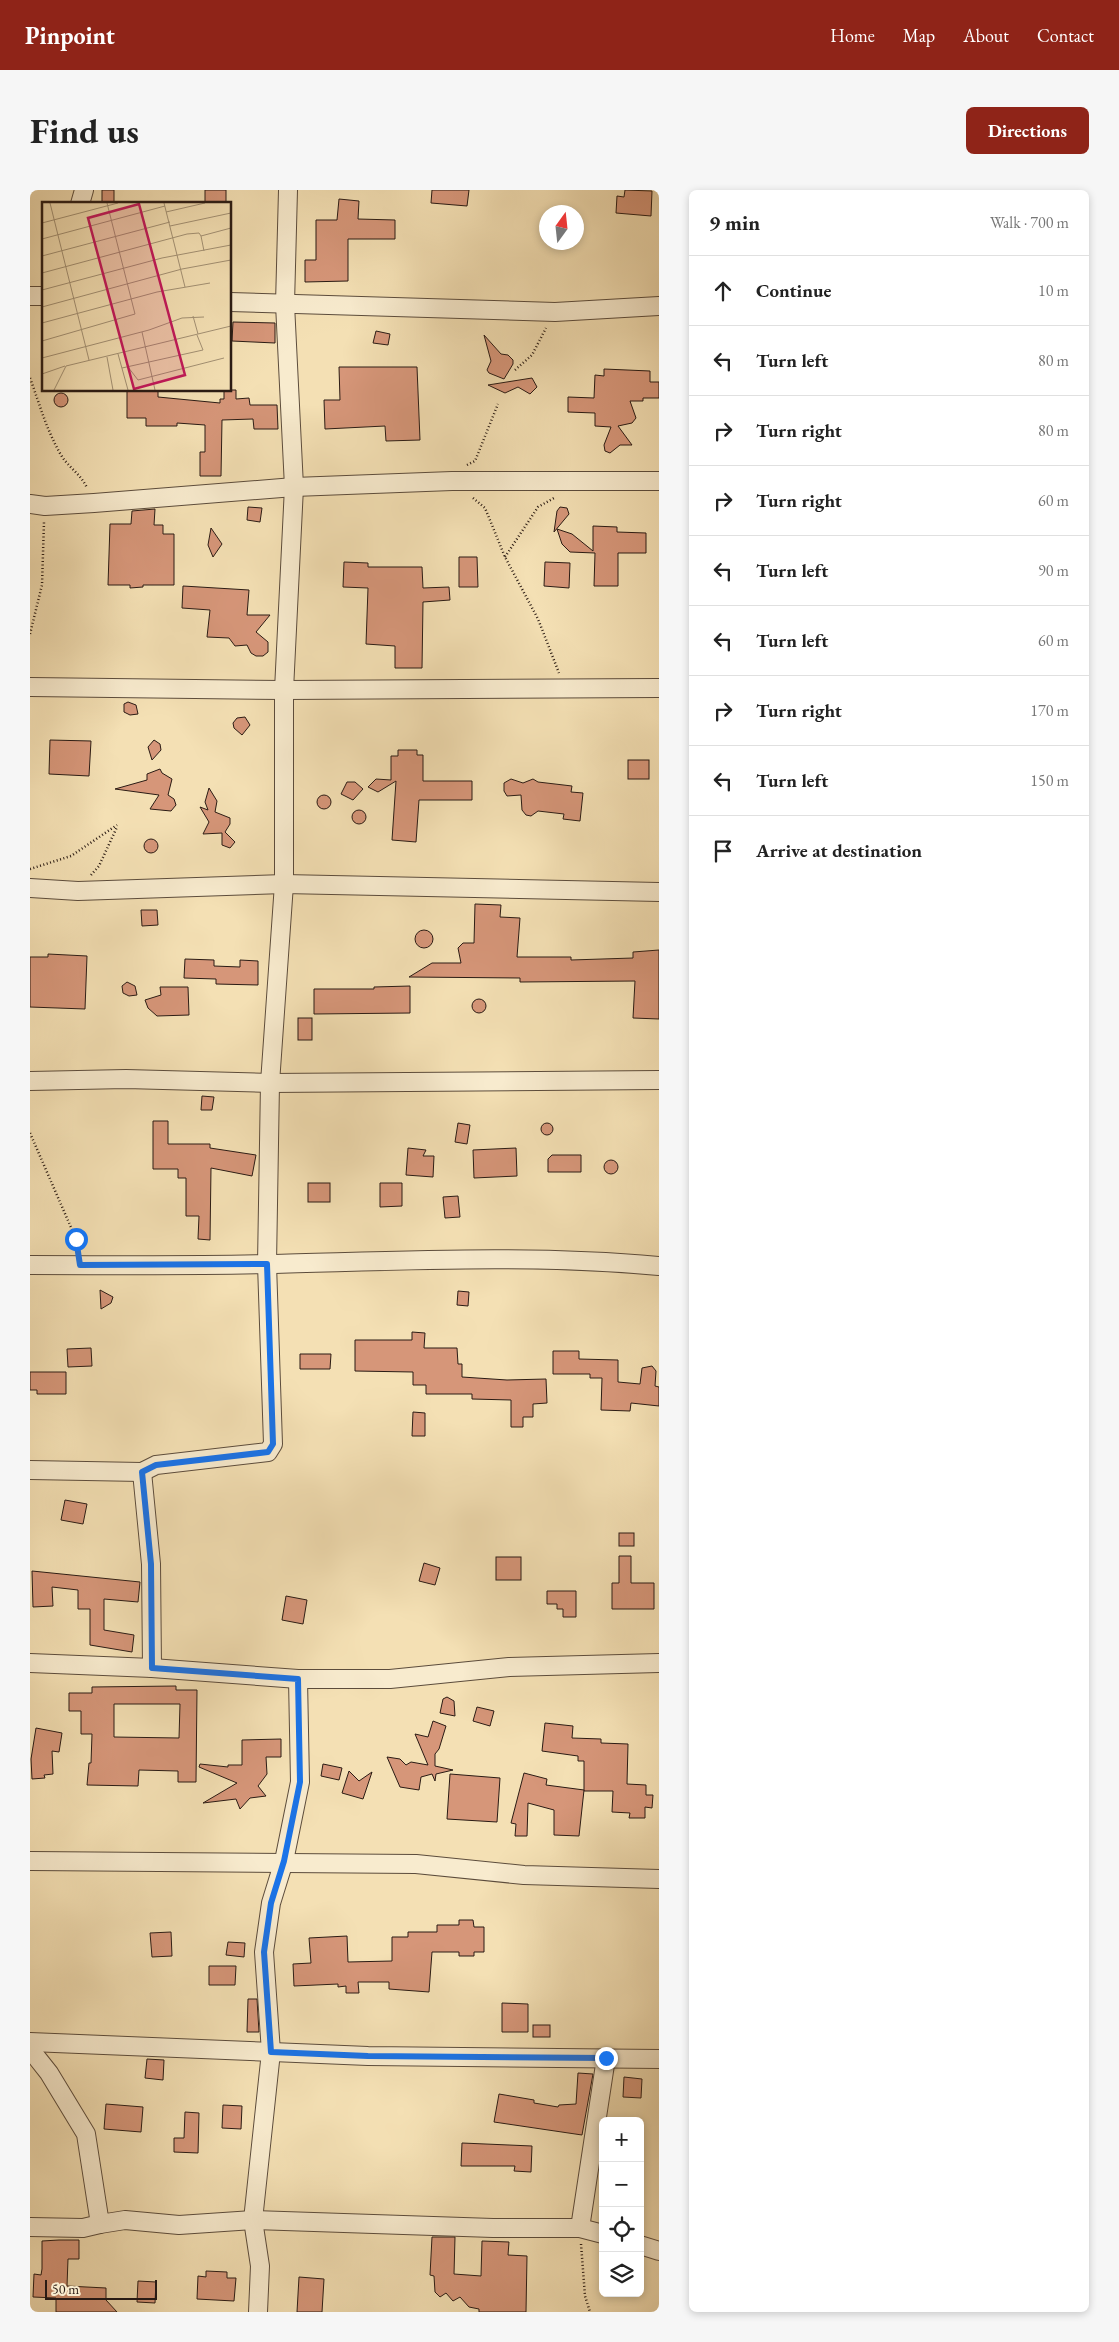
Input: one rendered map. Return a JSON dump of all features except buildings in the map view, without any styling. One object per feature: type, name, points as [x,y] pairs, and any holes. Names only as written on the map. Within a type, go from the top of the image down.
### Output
[{"type":"street","points":[[30,1470],[142,1472],[156,1465],[268,1452],[273,1444],[267,1264],[270,1082],[284,884],[284,690],[294,488],[284,304],[288,190]]},
{"type":"street","points":[[231,302],[555,312],[659,306]]},
{"type":"street","points":[[37,505],[94,503],[294,488],[452,481],[659,481]]},
{"type":"street","points":[[30,687],[284,690],[659,688]]},
{"type":"street","points":[[30,888],[78,891],[284,884],[659,892]]},
{"type":"street","points":[[30,1081],[126,1079],[270,1082],[659,1080]]},
{"type":"street","points":[[30,1265],[267,1264],[444,1258],[600,1260],[659,1266]]},
{"type":"street","points":[[142,1472],[151,1564],[152,1668]]},
{"type":"street","points":[[30,1662],[152,1668],[298,1679],[390,1679],[509,1667],[659,1663]]},
{"type":"street","points":[[258,2312],[260,2266],[253,2220],[271,2052],[264,1952],[271,1903],[284,1861],[300,1782],[298,1679]]},
{"type":"street","points":[[30,1861],[284,1861],[416,1864],[524,1875],[659,1878]]},
{"type":"street","points":[[30,2042],[368,2056],[659,2059]]},
{"type":"street","points":[[30,2050],[49,2073],[86,2134],[100,2224]]},
{"type":"street","points":[[580,2228],[606,2058]]},
{"type":"street","points":[[30,2227],[83,2228],[125,2220],[179,2225],[253,2220],[493,2228],[580,2228],[599,2233]]},
{"type":"street","points":[[644,2246],[659,2251]]},
{"type":"path","points":[[515,370],[532,355],[555,312]]},
{"type":"path","points":[[30,378],[43,421],[62,457],[82,477],[94,503]]},
{"type":"path","points":[[459,469],[475,461],[498,404]]},
{"type":"path","points":[[505,557],[538,507],[561,494]]},
{"type":"path","points":[[472,497],[485,508],[505,557],[538,619],[565,688]]},
{"type":"path","points":[[30,634],[42,585],[37,505]]},
{"type":"path","points":[[30,869],[70,856],[117,825],[99,866],[78,891]]},
{"type":"path","points":[[30,1133],[76,1239],[80,1265]]},
{"type":"path","points":[[580,2228],[585,2296],[590,2312]]},
{"type":"route","points":[[76,1239],[80,1265],[267,1264],[273,1444],[268,1452],[156,1465],[142,1472],[151,1564],[152,1668],[298,1679],[301,1727],[300,1782],[284,1861],[271,1903],[264,1952],[271,2052],[368,2056],[606,2058]]}]
